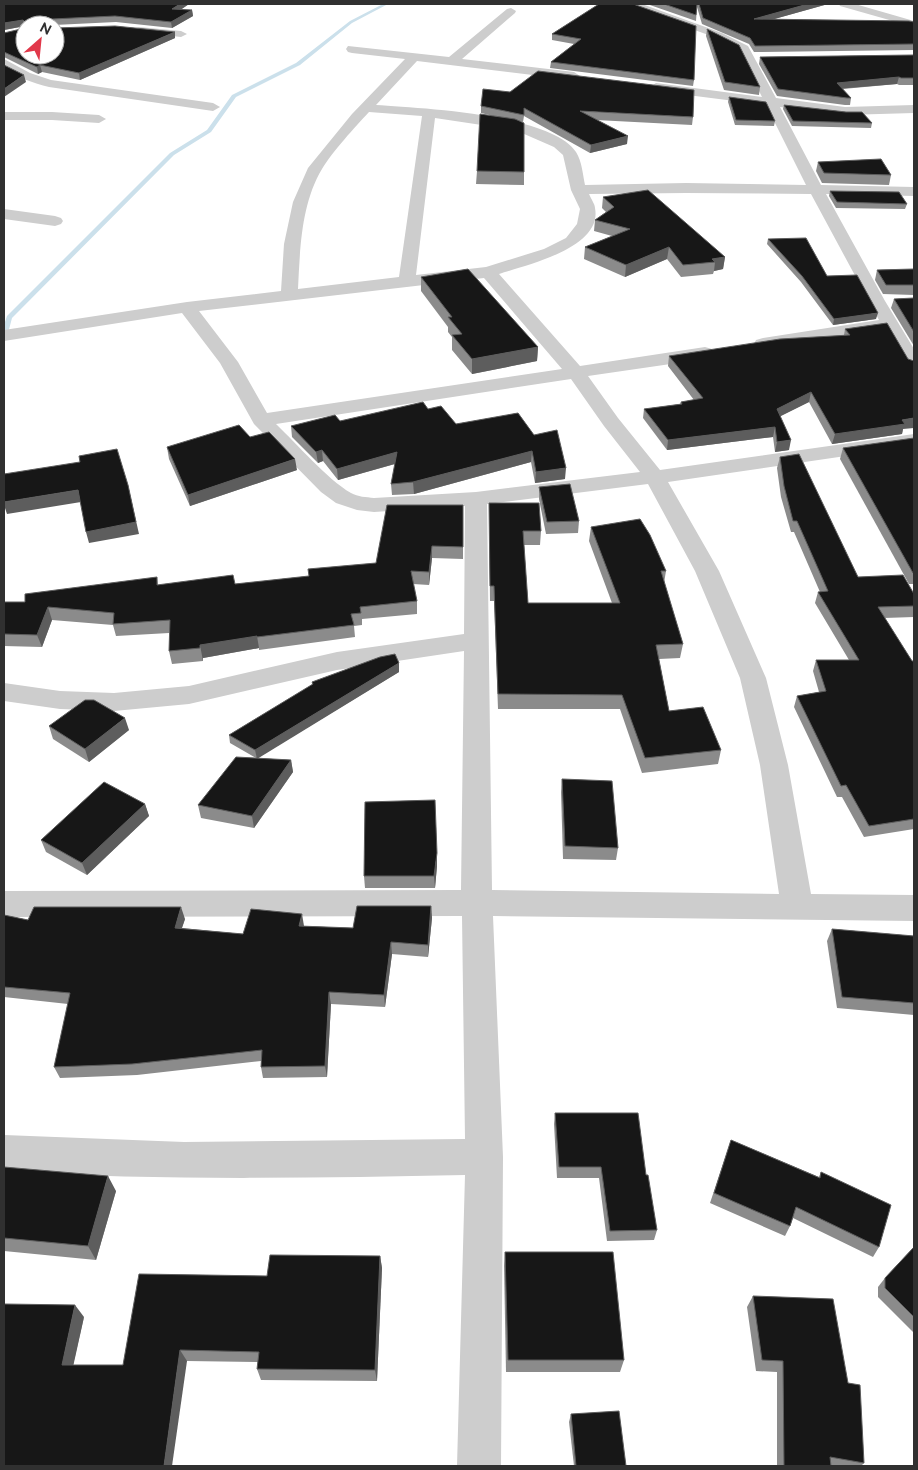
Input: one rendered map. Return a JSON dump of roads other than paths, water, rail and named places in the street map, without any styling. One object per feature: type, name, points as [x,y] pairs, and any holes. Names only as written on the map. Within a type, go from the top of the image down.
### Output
[{"type":"street","points":[[637,4],[735,43],[754,58],[773,102],[816,190],[876,302],[914,364]]},
{"type":"street","points":[[844,4],[914,24]]},
{"type":"street","points":[[452,60],[511,11]]},
{"type":"street","points":[[125,28],[181,34]]},
{"type":"street","points":[[352,49],[588,78]]},
{"type":"street","points":[[289,295],[294,236],[301,202],[315,168],[365,108],[415,56]]},
{"type":"street","points":[[4,63],[11,69],[42,82],[140,98],[213,106]]},
{"type":"street","points":[[27,92],[42,82]]},
{"type":"street","points":[[647,86],[845,110],[914,109]]},
{"type":"street","points":[[4,335],[187,307],[488,272],[550,252],[572,240],[585,225],[588,209],[580,190],[570,154],[559,144],[540,134],[518,126],[429,113],[365,108]]},
{"type":"street","points":[[407,282],[429,113]]},
{"type":"street","points":[[4,116],[99,119]]},
{"type":"street","points":[[580,190],[686,188],[914,191]]},
{"type":"street","points":[[4,214],[55,220]]},
{"type":"street","points":[[488,272],[576,373],[611,422],[655,477],[707,572],[753,678],[774,765],[797,906]]},
{"type":"street","points":[[876,302],[895,301]]},
{"type":"street","points":[[187,307],[229,362],[261,420],[329,487],[344,498],[357,503],[374,505],[476,499],[655,477],[914,440]]},
{"type":"street","points":[[743,347],[890,324]]},
{"type":"street","points":[[261,420],[723,350]]},
{"type":"street","points":[[476,499],[477,902],[484,1157],[479,1466]]},
{"type":"street","points":[[4,692],[60,700],[114,702],[189,695],[338,661],[477,641]]},
{"type":"street","points":[[4,904],[477,902],[914,908]]},
{"type":"street","points":[[4,1153],[86,1159],[279,1160],[484,1157]]},
{"type":"waterway","points":[[4,337],[9,317],[172,154],[209,131],[234,96],[298,64],[351,22],[386,4]]}]
